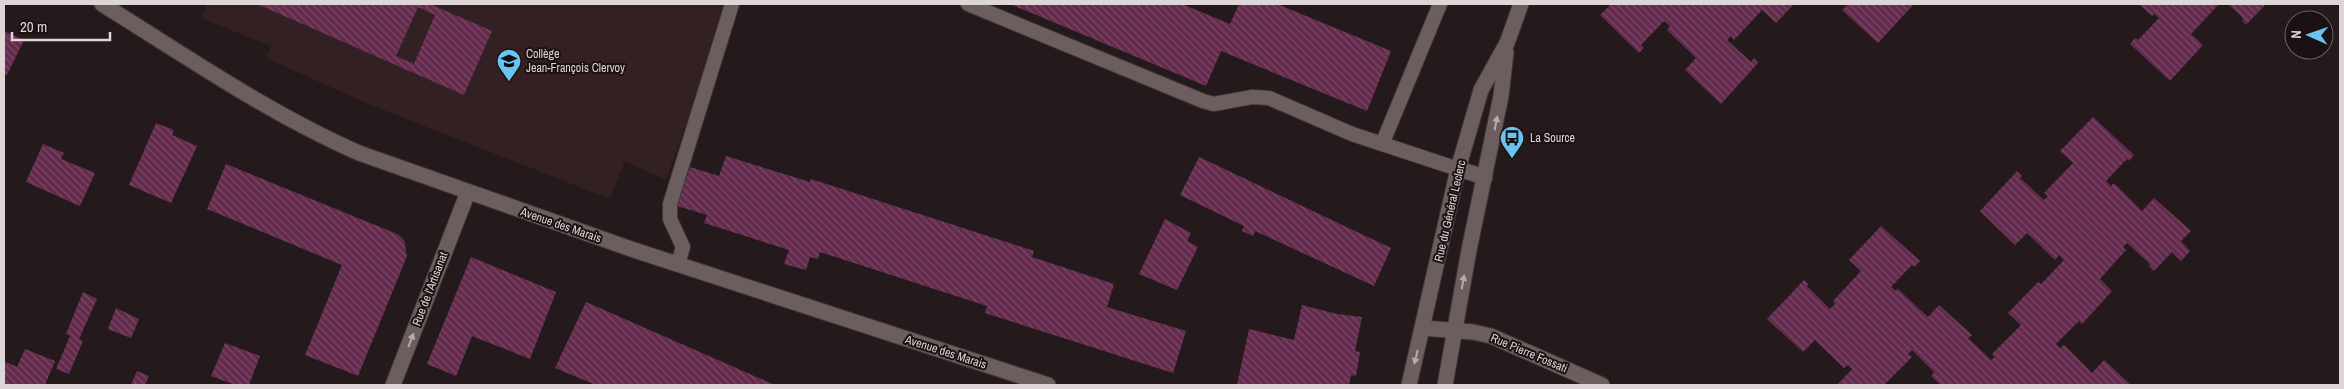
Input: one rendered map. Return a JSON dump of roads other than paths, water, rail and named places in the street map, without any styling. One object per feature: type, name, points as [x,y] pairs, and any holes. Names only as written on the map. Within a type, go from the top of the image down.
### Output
[{"type":"street","name":"Avenue des Marais","points":[[102,4],[254,100],[328,140],[359,153],[678,264],[1048,385]]},
{"type":"street","name":"Rue du Général Leclerc","points":[[1409,385],[1458,169],[1481,90],[1506,44],[1521,4]]},
{"type":"street","name":"Rue du Général Leclerc","points":[[1445,385],[1468,250],[1501,96],[1506,44]]},
{"type":"street","points":[[1458,169],[1485,177]]},
{"type":"street","name":"Rue de l'Artisanat","points":[[393,385],[468,192]]},
{"type":"street","name":"Rue Pierre Fossati","points":[[1423,328],[1454,330],[1492,336],[1602,385]]},
{"type":"lane","points":[[678,264],[683,247],[670,219],[670,204],[732,4]]},
{"type":"lane","points":[[968,4],[1203,101],[1214,104],[1252,97],[1269,98],[1352,134],[1383,142],[1458,169]]},
{"type":"lane","points":[[1383,142],[1440,4]]},
{"type":"place","name":"Collège Jean-François Clervoy","points":[[509,82]]},
{"type":"place","name":"La Source","points":[[1512,159]]}]
